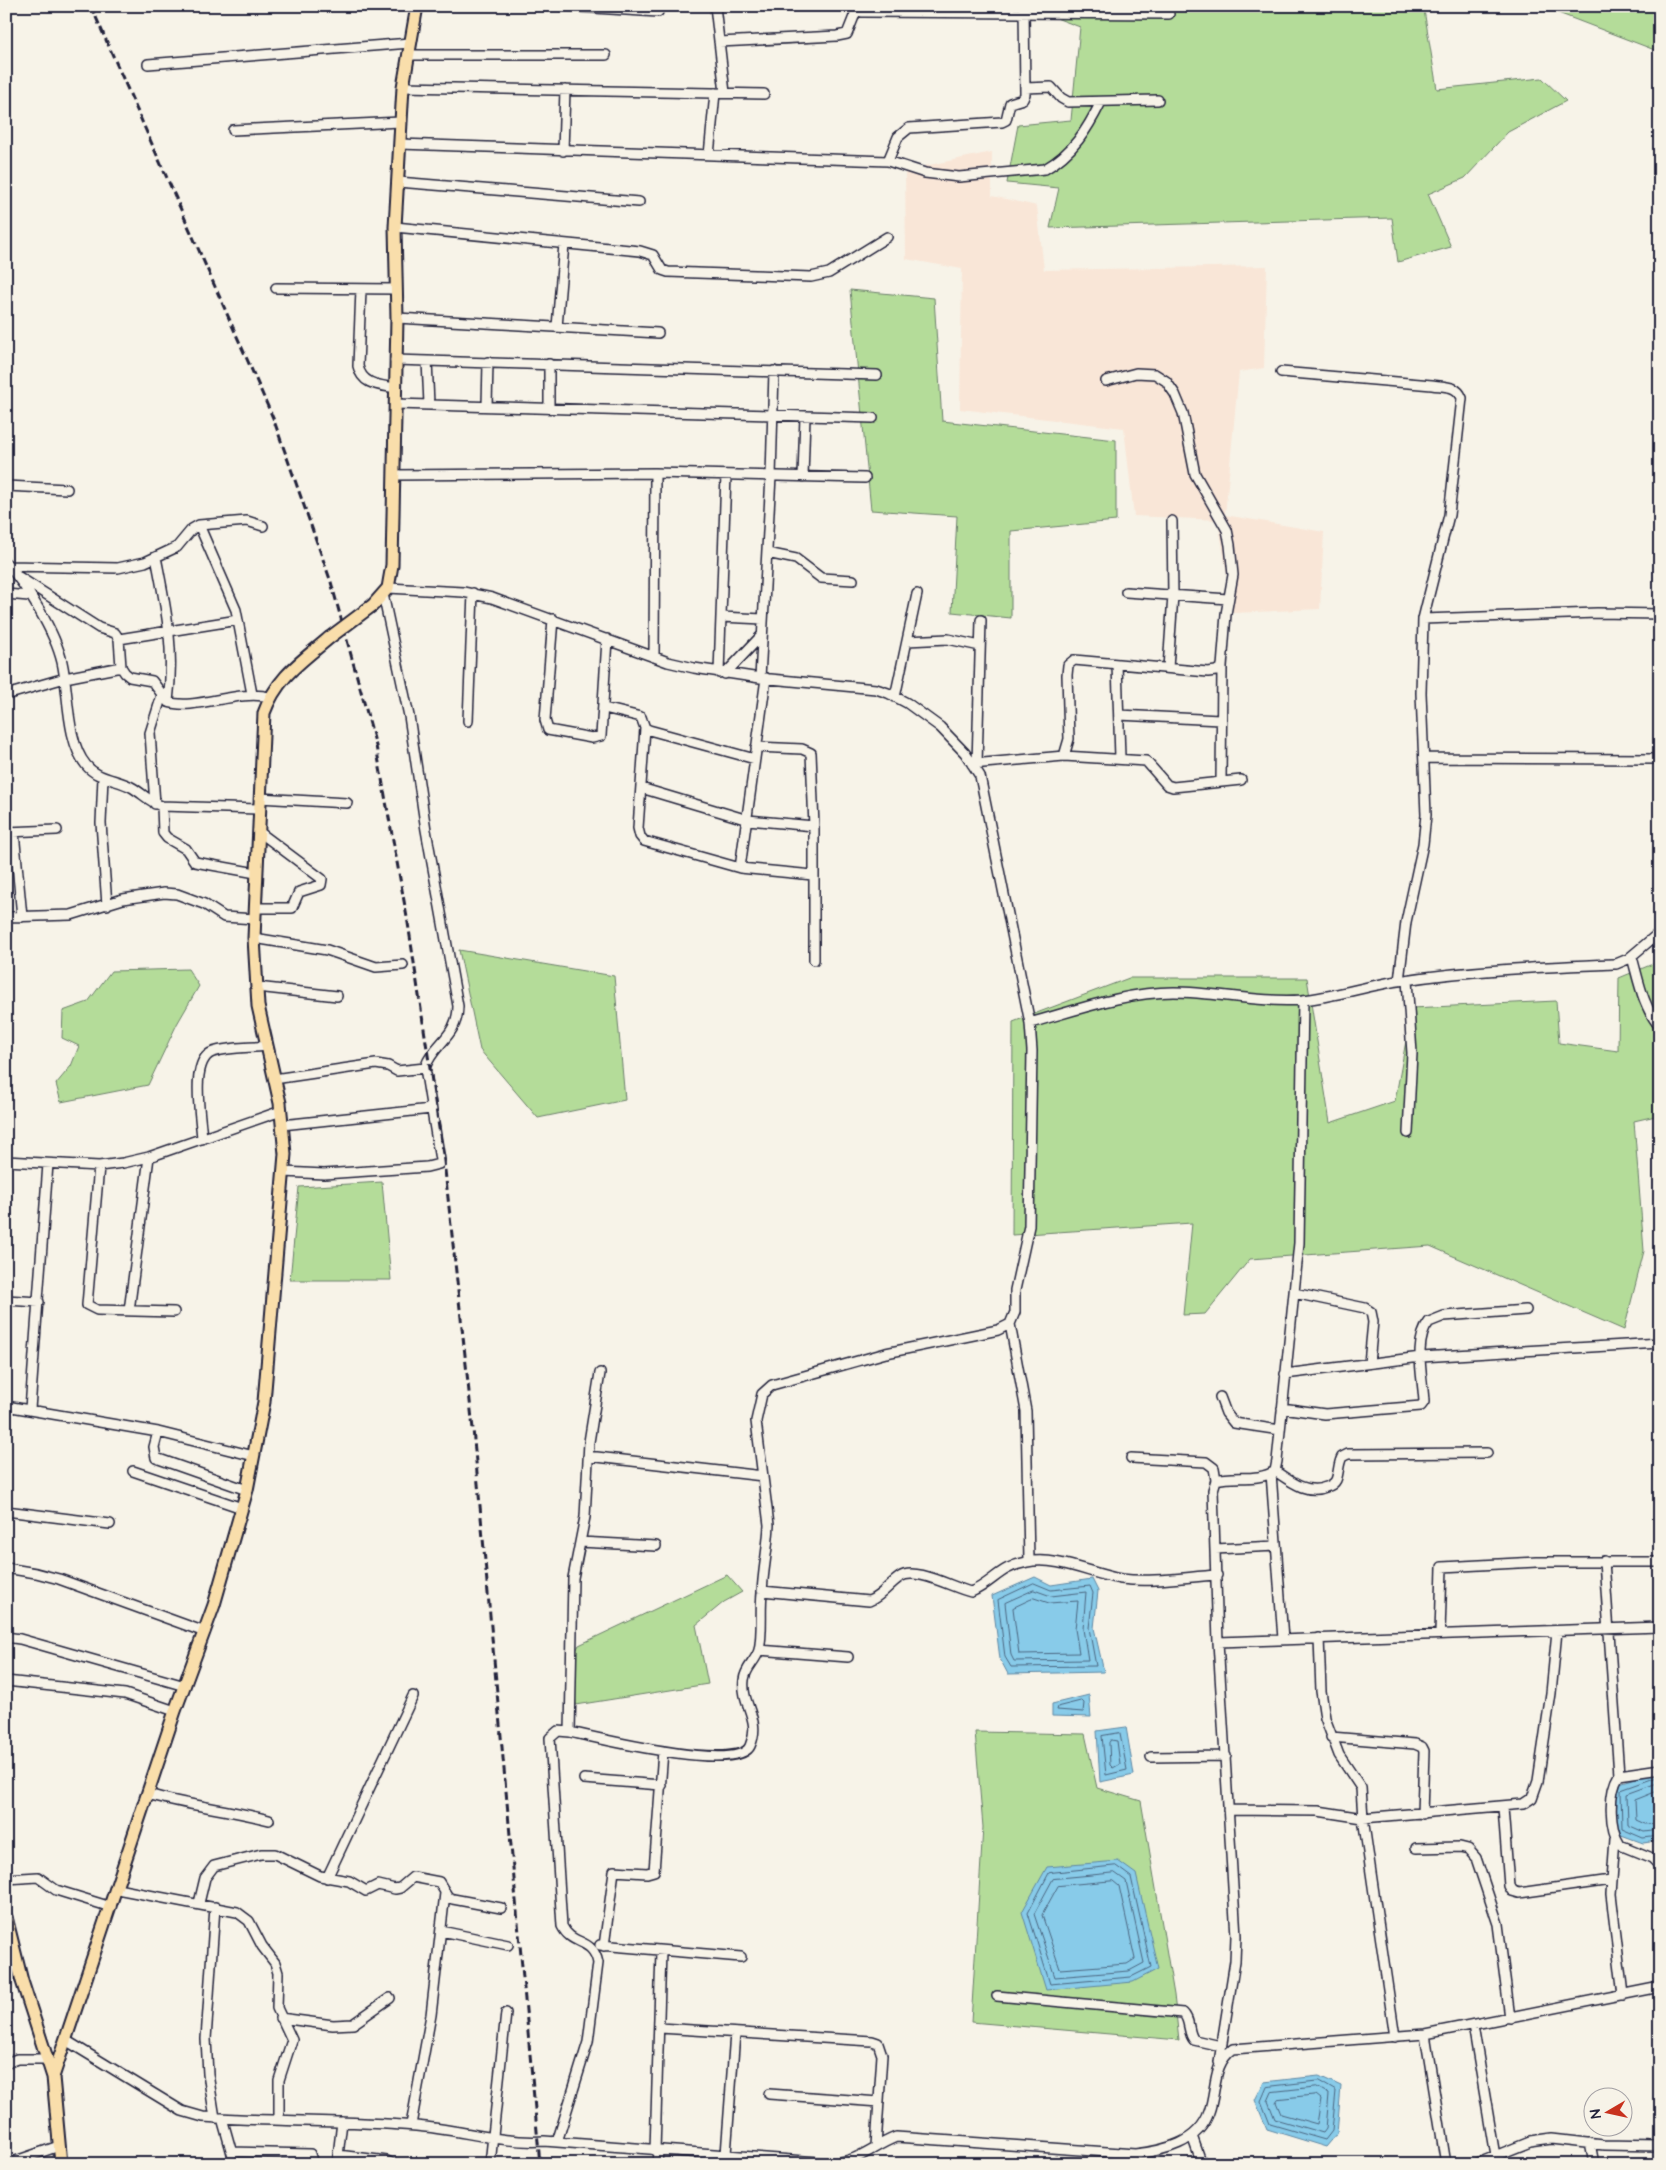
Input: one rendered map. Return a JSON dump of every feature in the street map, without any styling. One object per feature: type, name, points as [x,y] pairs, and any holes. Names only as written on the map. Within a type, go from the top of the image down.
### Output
[{"type":"main road","points":[[53,2077],[67,2041],[94,1950],[214,1606],[247,1490],[264,1402],[285,1154],[281,1111],[257,987],[254,938],[264,713],[270,697],[280,681],[329,638],[374,605],[385,591],[392,565],[397,318],[395,227],[403,87],[417,6]]},
{"type":"main road","points":[[6,1917],[12,1960],[53,2077],[61,2164]]},
{"type":"street","points":[[562,6],[658,12]]},
{"type":"street","points":[[715,6],[725,93]]},
{"type":"street","points":[[719,42],[847,34],[857,8],[862,12],[1024,9],[1169,14]]},
{"type":"street","points":[[888,161],[902,132],[919,126],[1002,122],[1006,120],[1010,103],[1023,99],[1025,88],[1024,9]]},
{"type":"street","points":[[148,64],[410,43]]},
{"type":"street","points":[[408,55],[606,55]]},
{"type":"street","points":[[403,87],[764,94]]},
{"type":"street","points":[[1025,88],[1051,87],[1061,98],[1068,102],[1158,100]]},
{"type":"street","points":[[563,151],[565,90]]},
{"type":"street","points":[[709,155],[714,93]]},
{"type":"street","points":[[400,144],[888,161],[925,173],[959,177],[1045,169],[1056,163],[1080,141],[1101,102]]},
{"type":"street","points":[[233,130],[401,122]]},
{"type":"street","points":[[398,182],[639,202]]},
{"type":"street","points":[[395,227],[648,252],[653,255],[662,270],[668,272],[811,277],[829,273],[887,237]]},
{"type":"street","points":[[557,328],[564,244]]},
{"type":"street","points":[[276,288],[396,289]]},
{"type":"street","points":[[361,289],[358,366],[360,374],[365,381],[395,388]]},
{"type":"street","points":[[397,318],[658,333]]},
{"type":"street","points":[[395,360],[877,375]]},
{"type":"street","points":[[427,361],[429,404]]},
{"type":"street","points":[[487,406],[488,362]]},
{"type":"street","points":[[549,364],[549,408]]},
{"type":"street","points":[[740,868],[748,820],[763,678],[762,635],[771,476],[774,371]]},
{"type":"street","points":[[1281,372],[1455,388],[1460,392],[1462,398],[1449,515],[1423,619],[1421,693],[1425,825],[1406,922],[1403,981],[1412,1053],[1408,1133]]},
{"type":"street","points":[[1106,381],[1136,373],[1156,374],[1166,381],[1175,394],[1183,413],[1195,474],[1227,530],[1233,568],[1228,599],[1222,667],[1220,720],[1221,782]]},
{"type":"street","points":[[396,404],[873,418]]},
{"type":"street","points":[[803,477],[805,416]]},
{"type":"street","points":[[395,475],[656,473],[865,478]]},
{"type":"street","points":[[654,657],[656,473]]},
{"type":"street","points":[[722,673],[721,617],[726,475]]},
{"type":"street","points":[[6,486],[67,489]]},
{"type":"street","points":[[7,565],[118,568],[145,562],[177,547],[192,529],[199,525],[246,521],[263,526]]},
{"type":"street","points":[[1168,668],[1173,595],[1172,521]]},
{"type":"street","points":[[199,525],[230,594],[238,620],[252,694]]},
{"type":"street","points":[[767,553],[796,558],[820,578],[853,580]]},
{"type":"street","points":[[156,557],[170,631],[172,672],[165,698],[150,733],[163,833],[166,838],[186,850],[196,862],[256,873]]},
{"type":"street","points":[[7,565],[29,596],[58,646],[66,678],[77,749],[86,765],[93,772],[132,788],[158,805],[347,803]]},
{"type":"street","points":[[15,574],[99,628],[115,633],[119,639],[121,667],[130,676],[152,681],[165,698],[183,704],[252,694],[270,697]]},
{"type":"street","points":[[284,1172],[324,1174],[434,1166],[440,1160],[426,1068],[428,1059],[445,1042],[454,1028],[458,1018],[458,1006],[426,830],[409,716],[385,591],[473,593],[523,607],[654,657],[722,673],[876,689],[892,695],[940,728],[975,764],[986,801],[1030,1023],[1032,1051],[1029,1226],[1015,1290],[1015,1312],[1010,1324],[1026,1411],[1029,1561]]},
{"type":"street","points":[[1126,592],[1228,599]]},
{"type":"street","points":[[468,722],[473,593]]},
{"type":"street","points":[[6,594],[29,596]]},
{"type":"street","points":[[892,695],[907,641],[917,594]]},
{"type":"street","points":[[1423,619],[1596,613],[1660,614]]},
{"type":"street","points":[[721,617],[763,619]]},
{"type":"street","points":[[553,619],[545,726],[554,732],[597,738],[601,736],[603,731],[607,639]]},
{"type":"street","points":[[119,639],[238,620]]},
{"type":"street","points":[[975,764],[981,620]]},
{"type":"street","points":[[722,673],[762,635]]},
{"type":"street","points":[[907,641],[948,639],[980,646]]},
{"type":"street","points":[[1064,756],[1069,739],[1068,665],[1074,660],[1208,672],[1216,671],[1222,667]]},
{"type":"street","points":[[1117,664],[1120,758]]},
{"type":"street","points":[[6,695],[66,678],[121,667]]},
{"type":"street","points":[[604,708],[641,717],[646,728],[638,828],[640,836],[644,841],[740,868],[813,874]]},
{"type":"street","points":[[1119,715],[1220,720]]},
{"type":"street","points":[[646,728],[755,759]]},
{"type":"street","points":[[756,747],[802,749],[810,753],[814,826],[814,960]]},
{"type":"street","points":[[975,764],[1064,756],[1120,758],[1146,761],[1167,785],[1173,787],[1241,780]]},
{"type":"street","points":[[1424,758],[1660,759]]},
{"type":"street","points":[[104,777],[101,824],[107,905]]},
{"type":"street","points":[[641,788],[748,820],[814,826]]},
{"type":"street","points":[[22,917],[10,832],[57,830]]},
{"type":"street","points":[[6,918],[64,916],[143,895],[177,894],[204,904],[224,917],[292,908],[299,892],[321,885],[322,879],[258,830]]},
{"type":"street","points":[[1030,1023],[1130,996],[1153,993],[1303,1000],[1403,981],[1511,969],[1616,964],[1632,957],[1660,932]]},
{"type":"street","points":[[254,938],[327,950],[376,967],[403,965]]},
{"type":"street","points":[[1632,957],[1643,999],[1660,1028]]},
{"type":"street","points":[[257,987],[337,996]]},
{"type":"street","points":[[1283,1639],[1273,1472],[1280,1430],[1299,1243],[1303,1000]]},
{"type":"street","points":[[202,1139],[198,1074],[201,1061],[214,1052],[267,1046]]},
{"type":"street","points":[[274,1079],[376,1064],[388,1066],[397,1071],[426,1068]]},
{"type":"street","points":[[282,1125],[431,1110]]},
{"type":"street","points":[[6,1162],[99,1166],[149,1157],[281,1111]]},
{"type":"street","points":[[129,1311],[149,1157]]},
{"type":"street","points":[[30,1409],[48,1164]]},
{"type":"street","points":[[99,1166],[87,1305],[97,1310],[174,1312]]},
{"type":"street","points":[[1294,1293],[1365,1308],[1371,1312],[1373,1322],[1369,1363]]},
{"type":"street","points":[[6,1300],[39,1302]]},
{"type":"street","points":[[1282,1408],[1325,1414],[1421,1406],[1424,1402],[1421,1357],[1422,1334],[1429,1322],[1435,1318],[1526,1310]]},
{"type":"street","points":[[741,1957],[588,1944],[574,1940],[567,1935],[562,1926],[549,1749],[550,1738],[558,1731],[663,1751],[724,1757],[744,1754],[750,1748],[754,1721],[745,1695],[744,1682],[746,1672],[759,1650],[762,1591],[769,1525],[756,1422],[757,1407],[762,1394],[772,1385],[886,1353],[998,1330],[1010,1324]]},
{"type":"street","points":[[1285,1374],[1421,1357],[1660,1343]]},
{"type":"street","points":[[570,1732],[572,1578],[587,1504],[588,1456],[600,1373]]},
{"type":"street","points":[[1220,1398],[1226,1413],[1234,1423],[1280,1430]]},
{"type":"street","points":[[6,1406],[158,1432],[254,1456]]},
{"type":"street","points":[[158,1432],[154,1448],[156,1458],[247,1490]]},
{"type":"street","points":[[1273,1472],[1303,1488],[1319,1489],[1328,1487],[1336,1480],[1339,1462],[1342,1457],[1348,1454],[1487,1453]]},
{"type":"street","points":[[588,1456],[763,1476]]},
{"type":"street","points":[[67,2041],[182,2111],[218,2118],[411,2125],[511,2141],[557,2142],[831,2163],[863,2159],[876,2146],[896,2137],[916,2137],[1119,2154],[1154,2152],[1173,2147],[1192,2136],[1209,2114],[1235,1961],[1234,1904],[1218,1642],[1213,1490],[1216,1480],[1214,1468],[1206,1462],[1131,1458]]},
{"type":"street","points":[[133,1471],[242,1508]]},
{"type":"street","points":[[1216,1480],[1266,1476],[1273,1472]]},
{"type":"street","points":[[6,1511],[110,1524]]},
{"type":"street","points":[[580,1542],[656,1546]]},
{"type":"street","points":[[1215,1549],[1276,1546]]},
{"type":"street","points":[[762,1591],[869,1601],[880,1597],[901,1576],[911,1573],[923,1575],[971,1592],[1000,1571],[1029,1561],[1046,1561],[1134,1580],[1217,1575]]},
{"type":"street","points":[[1440,1633],[1442,1567],[1604,1561],[1660,1562]]},
{"type":"street","points":[[1604,1561],[1619,1775],[1613,1794],[1613,1830],[1620,1845],[1652,1858],[1660,1866]]},
{"type":"street","points":[[6,1568],[59,1579],[204,1632]]},
{"type":"street","points":[[1218,1642],[1660,1627]]},
{"type":"street","points":[[1228,1810],[1318,1811],[1363,1818],[1503,1808],[1523,1804],[1532,1798],[1538,1781],[1551,1693],[1557,1631]]},
{"type":"street","points":[[6,1637],[20,1639],[185,1686]]},
{"type":"street","points":[[1319,1638],[1322,1707],[1331,1737],[1339,1755],[1361,1788],[1363,1818],[1395,2037]]},
{"type":"street","points":[[759,1650],[848,1656]]},
{"type":"street","points":[[6,1682],[125,1694],[176,1711]]},
{"type":"street","points":[[326,1878],[414,1696]]},
{"type":"street","points":[[1331,1737],[1422,1746],[1424,1751],[1422,1814]]},
{"type":"street","points":[[604,1946],[614,1871],[654,1871],[663,1751]]},
{"type":"street","points":[[1151,1757],[1226,1756]]},
{"type":"street","points":[[1619,1775],[1660,1769]]},
{"type":"street","points":[[584,1779],[660,1785]]},
{"type":"street","points":[[148,1794],[178,1804],[225,1809],[269,1820]]},
{"type":"street","points":[[1503,1808],[1509,1886],[1512,1891],[1519,1893],[1610,1880]]},
{"type":"street","points":[[1616,1839],[1610,1880],[1623,1995]]},
{"type":"street","points":[[1416,1848],[1460,1847],[1468,1849],[1476,1858],[1498,1924],[1510,2018]]},
{"type":"street","points":[[199,1903],[205,1878],[214,1866],[261,1854],[275,1854],[326,1878],[349,1881],[369,1892],[378,1886],[394,1889],[400,1888],[413,1877],[428,1878],[439,1882],[445,1893],[453,1899],[501,1908]]},
{"type":"street","points":[[6,1879],[38,1877],[56,1890],[110,1907]]},
{"type":"street","points":[[116,1889],[199,1903],[237,1912],[249,1921],[262,1946],[275,1963],[278,1973],[277,2008],[280,2018],[287,2027],[292,2040],[279,2080],[279,2120]]},
{"type":"street","points":[[411,2125],[430,2015],[445,1893]]},
{"type":"street","points":[[215,1907],[206,2047],[218,2118],[235,2164]]},
{"type":"street","points":[[441,1931],[508,1945]]},
{"type":"street","points":[[557,2142],[588,2042],[598,1963],[596,1952],[588,1944]]},
{"type":"street","points":[[657,2164],[661,1951]]},
{"type":"street","points":[[1218,2067],[1226,2054],[1233,2049],[1425,2034],[1660,1987]]},
{"type":"street","points":[[997,1996],[1183,2013],[1186,2016],[1189,2032],[1194,2040],[1221,2046]]},
{"type":"street","points":[[280,2018],[333,2025],[353,2024],[360,2021],[390,1998]]},
{"type":"street","points":[[490,2164],[506,2013]]},
{"type":"street","points":[[1473,2025],[1495,2156]]},
{"type":"street","points":[[660,2028],[872,2041],[878,2043],[882,2055],[876,2146]]},
{"type":"street","points":[[726,2154],[735,2033]]},
{"type":"street","points":[[1425,2034],[1446,2164]]},
{"type":"street","points":[[6,2063],[17,2059],[47,2059]]},
{"type":"street","points":[[769,2094],[879,2102]]},
{"type":"street","points":[[342,2122],[337,2159],[387,2161],[393,2164]]},
{"type":"street","points":[[1192,2136],[1202,2164]]},
{"type":"street","points":[[1475,2164],[1530,2142],[1552,2139],[1638,2148],[1660,2146]]},
{"type":"street","points":[[1590,2143],[1594,2164]]},
{"type":"street","points":[[7,2164],[59,2146]]},
{"type":"street","points":[[232,2152],[310,2154],[313,2164]]},
{"type":"street","points":[[1135,2154],[1135,2164]]},
{"type":"street","points":[[1283,2164],[1311,2164]]},
{"type":"shaded area","points":[[992,152],[992,196],[1037,206],[1044,270],[1267,266],[1264,368],[1239,372],[1225,515],[1324,532],[1320,609],[1233,613],[1218,520],[1134,516],[1124,428],[960,409],[962,269],[906,259],[905,170]]},
{"type":"green space","points":[[1032,6],[1430,6],[1424,10],[1437,89],[1542,78],[1566,101],[1508,132],[1465,178],[1428,194],[1451,247],[1398,262],[1392,218],[1050,228],[1059,188],[1007,183],[1018,125],[1071,120],[1080,27],[1032,9]]},
{"type":"green space","points":[[1540,6],[1660,6],[1660,52]]},
{"type":"green space","points":[[850,290],[934,298],[942,421],[1116,440],[1116,521],[1011,531],[1011,618],[952,612],[957,516],[871,510]]},
{"type":"green space","points":[[459,950],[614,976],[625,1100],[538,1118],[480,1050]]},
{"type":"green space","points":[[1660,961],[1660,1115],[1634,1121],[1644,1251],[1624,1330],[1430,1246],[1250,1259],[1205,1314],[1183,1315],[1192,1223],[1012,1235],[1013,1022],[1129,978],[1307,978],[1330,1123],[1395,1101],[1412,1008],[1556,1001],[1559,1043],[1618,1051],[1619,978]]},
{"type":"green space","points":[[188,969],[199,986],[177,1024],[148,1085],[61,1102],[56,1084],[71,1066],[79,1046],[62,1038],[63,1011],[88,1002],[111,971]]},
{"type":"green space","points":[[382,1182],[391,1280],[290,1280],[299,1187]]},
{"type":"green space","points":[[727,1575],[742,1592],[724,1602],[696,1625],[708,1684],[576,1705],[572,1658],[579,1645]]},
{"type":"green space","points":[[975,1732],[1085,1734],[1097,1788],[1141,1801],[1174,1995],[1179,2040],[971,2022],[983,1827]]},
{"type":"water","points":[[1035,1577],[1051,1585],[1092,1579],[1098,1591],[1094,1628],[1104,1672],[1008,1674],[1000,1659],[992,1596]]},
{"type":"water","points":[[1089,1695],[1091,1717],[1052,1716],[1052,1704]]},
{"type":"water","points":[[1126,1727],[1134,1775],[1100,1782],[1097,1731]]},
{"type":"water","points":[[1660,1771],[1660,1841],[1643,1843],[1616,1833],[1616,1784]]},
{"type":"water","points":[[1118,1861],[1136,1874],[1158,1969],[1133,1982],[1046,1990],[1022,1912],[1047,1867]]},
{"type":"water","points":[[1319,2076],[1341,2086],[1337,2134],[1326,2147],[1267,2129],[1255,2100],[1264,2082]]},
{"type":"railway","points":[[91,6],[273,418],[331,582],[376,746],[408,923],[444,1161],[473,1429],[540,2164]]}]
